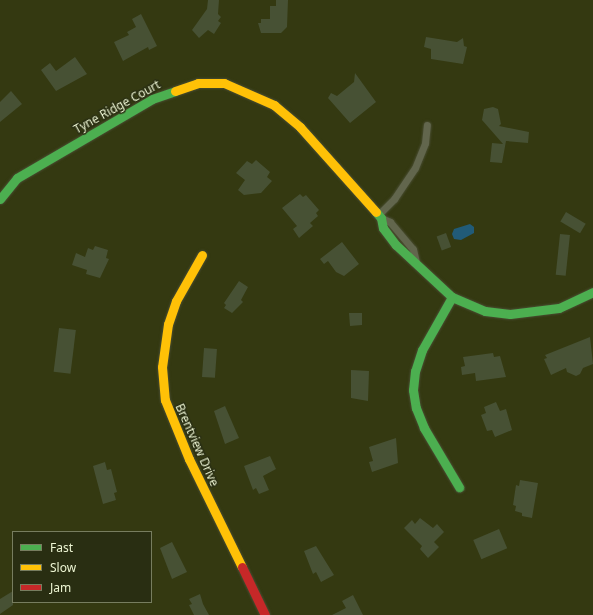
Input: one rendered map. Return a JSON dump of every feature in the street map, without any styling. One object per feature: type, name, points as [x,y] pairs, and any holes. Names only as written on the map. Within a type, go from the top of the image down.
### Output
[{"type":"street","name":"Tyne Ridge Court","points":[[0,199],[17,178],[152,99],[181,87],[213,82],[235,86],[287,115],[327,155],[380,216],[383,228],[396,245],[452,297]]},
{"type":"street","points":[[380,216],[394,199],[415,168],[425,144],[427,124]]},
{"type":"street","name":"Brentview Drive","points":[[202,255],[183,286],[168,324],[162,367],[165,400],[189,459],[265,615]]},
{"type":"street","points":[[459,487],[424,428],[416,408],[413,390],[415,371],[422,350],[452,297],[484,311],[510,314],[559,308],[593,292]]},
{"type":"water","points":[[470,224],[474,227],[474,233],[461,240],[454,239],[452,234],[454,229]]},
{"type":"building","points":[[208,0],[219,0],[218,14],[221,17],[218,21],[221,23],[214,34],[208,30],[199,38],[192,30],[207,9]]},
{"type":"building","points":[[276,0],[288,0],[287,27],[281,33],[261,33],[258,23],[261,23],[261,19],[270,19],[270,6],[276,6]]},
{"type":"building","points":[[141,14],[157,46],[149,50],[148,47],[123,61],[114,42],[129,35],[127,32],[136,27],[132,19]]},
{"type":"building","points":[[426,37],[457,42],[463,38],[464,46],[467,47],[463,64],[431,59],[431,49],[424,47]]},
{"type":"building","points":[[75,57],[87,74],[56,91],[41,70],[50,63],[56,71]]},
{"type":"building","points":[[355,73],[376,102],[350,123],[328,98],[331,93],[337,96],[354,82]]},
{"type":"building","points":[[11,91],[22,104],[0,122],[0,102]]},
{"type":"building","points":[[493,107],[498,109],[501,124],[499,126],[529,132],[528,143],[506,141],[502,163],[490,162],[492,143],[503,144],[482,120],[484,109]]},
{"type":"building","points":[[256,160],[270,172],[267,177],[272,181],[261,193],[244,195],[238,190],[245,180],[236,173],[247,161],[252,164]]},
{"type":"building","points":[[300,194],[303,197],[306,195],[319,210],[316,213],[318,216],[310,223],[313,226],[299,238],[293,229],[297,226],[282,208]]},
{"type":"building","points":[[566,212],[586,224],[580,233],[560,221]]},
{"type":"building","points":[[446,233],[451,247],[442,251],[437,236]]},
{"type":"building","points":[[560,234],[570,235],[566,276],[556,275]]},
{"type":"building","points":[[342,242],[359,264],[344,276],[336,272],[328,261],[324,264],[320,259]]},
{"type":"building","points":[[95,246],[108,250],[106,258],[109,259],[100,278],[86,274],[87,270],[72,265],[76,253],[85,257],[88,248],[93,250]]},
{"type":"building","points":[[239,281],[248,287],[241,300],[243,302],[232,313],[224,308],[226,305],[224,303]]},
{"type":"building","points":[[349,313],[362,313],[362,325],[350,326]]},
{"type":"building","points":[[59,328],[76,330],[71,374],[54,372]]},
{"type":"building","points":[[590,337],[593,364],[583,368],[580,374],[576,376],[567,372],[566,368],[551,375],[544,359],[547,358],[545,355]]},
{"type":"building","points":[[204,348],[217,349],[215,378],[202,377]]},
{"type":"building","points":[[493,353],[494,357],[500,356],[506,377],[476,381],[475,373],[462,375],[461,367],[465,366],[463,357]]},
{"type":"building","points":[[351,370],[369,371],[368,401],[351,398]]},
{"type":"building","points":[[496,402],[500,411],[506,409],[512,430],[495,437],[492,430],[487,431],[481,415],[486,413],[484,407]]},
{"type":"building","points":[[225,406],[239,438],[225,444],[214,411]]},
{"type":"building","points":[[396,438],[398,463],[372,472],[369,462],[373,461],[369,447]]},
{"type":"building","points":[[270,456],[276,469],[263,476],[269,490],[259,494],[256,488],[253,490],[244,466]]},
{"type":"building","points":[[105,462],[107,470],[111,469],[117,492],[114,493],[116,500],[103,504],[93,466]]},
{"type":"building","points":[[520,480],[538,483],[532,518],[522,516],[522,513],[515,511],[516,506],[513,505],[516,485],[519,486]]},
{"type":"building","points":[[420,518],[433,528],[437,524],[444,532],[434,542],[439,547],[428,558],[420,549],[422,546],[404,528],[412,520],[415,524]]},
{"type":"building","points":[[499,529],[507,548],[481,559],[473,540]]},
{"type":"building","points":[[172,542],[187,572],[172,579],[160,548]]},
{"type":"building","points":[[316,546],[334,575],[321,582],[316,572],[313,574],[304,551]]},
{"type":"building","points":[[12,592],[13,605],[0,614],[0,599]]},
{"type":"building","points":[[200,594],[209,615],[194,615],[189,605],[192,604],[189,599]]},
{"type":"building","points":[[353,595],[363,615],[332,615],[346,608],[342,601]]},
{"type":"traffic: fast","points":[[0,199],[17,178],[152,99],[175,91]]},
{"type":"traffic: fast","points":[[376,212],[381,218],[383,228],[396,245],[452,297],[485,311],[510,314],[559,308],[593,292]]},
{"type":"traffic: fast","points":[[452,297],[422,350],[415,371],[413,390],[416,408],[424,428],[459,487]]},
{"type":"traffic: slow","points":[[175,91],[198,83],[224,83],[274,105],[300,127],[376,212]]},
{"type":"traffic: slow","points":[[202,255],[176,301],[168,324],[162,367],[165,400],[189,459],[242,567]]},
{"type":"traffic: jam","points":[[242,567],[265,615]]}]
